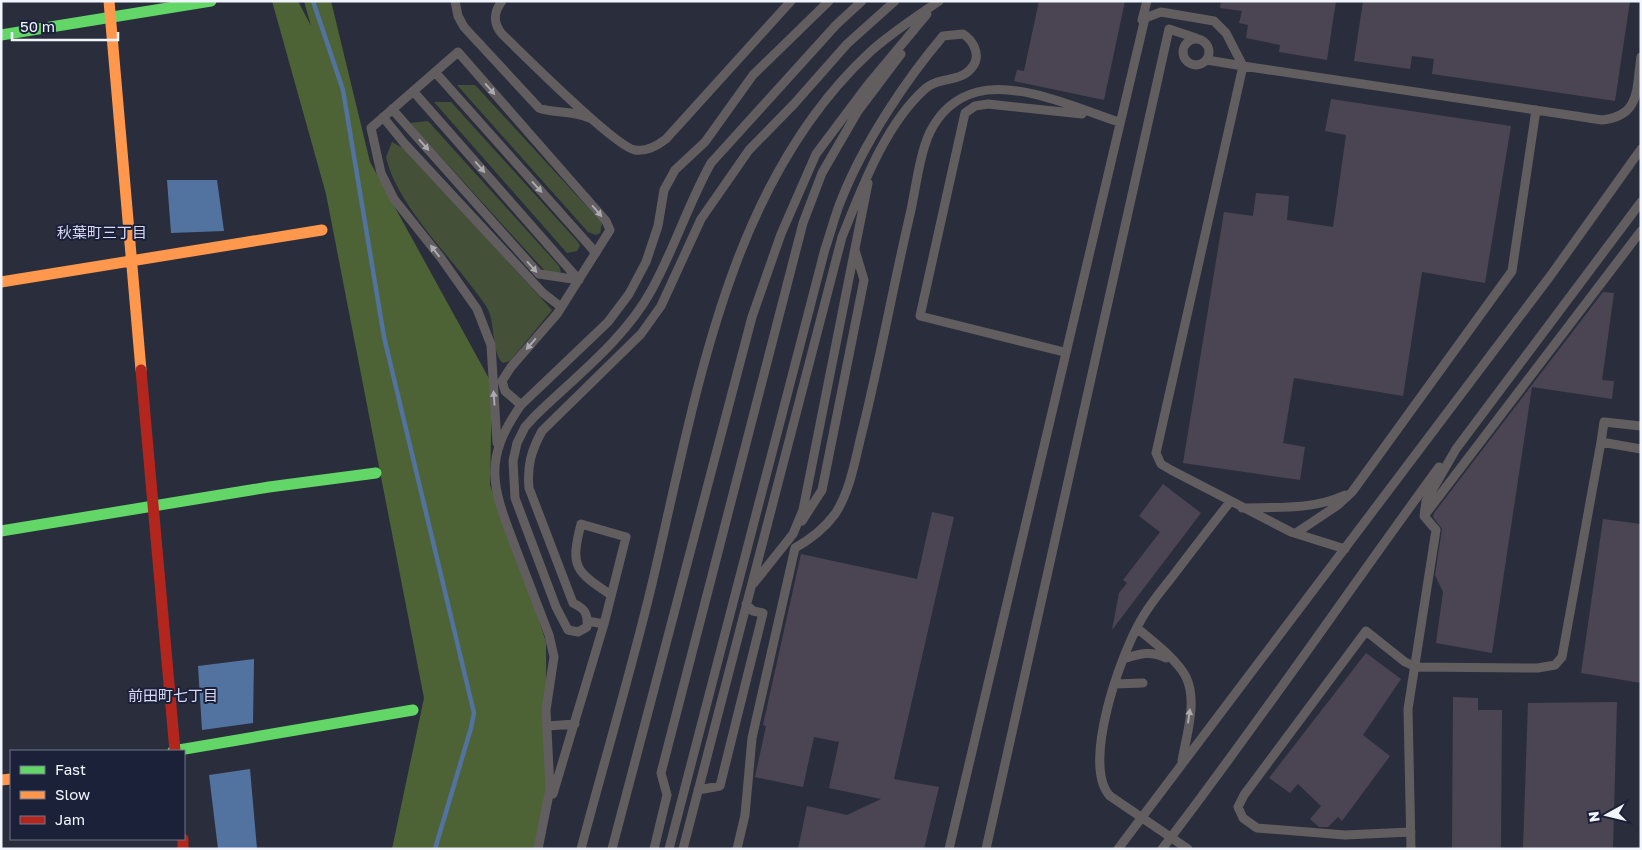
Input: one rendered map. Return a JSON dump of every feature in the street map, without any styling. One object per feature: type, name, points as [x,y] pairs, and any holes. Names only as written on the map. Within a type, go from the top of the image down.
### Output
[{"type":"street","points":[[110,1],[174,750]]},
{"type":"street","points":[[1,35],[211,1]]},
{"type":"street","points":[[1,282],[322,230]]},
{"type":"street","points":[[1,531],[269,486],[376,473]]},
{"type":"street","points":[[180,750],[413,710]]},
{"type":"lane","points":[[455,1],[458,16],[464,27],[539,108],[550,112],[583,115],[594,120]]},
{"type":"lane","points":[[502,1],[495,14],[495,25],[502,34],[594,120],[626,146],[635,150],[656,147],[666,139],[791,1]]},
{"type":"lane","points":[[498,446],[509,421],[521,405],[608,322],[629,294],[646,262],[658,226],[664,190],[675,170],[705,142],[753,75],[829,1]]},
{"type":"lane","points":[[862,1],[836,25],[711,163],[698,185],[651,291],[634,316],[618,336],[534,416],[517,443],[512,461],[515,498],[556,607],[568,630],[578,632],[587,626],[587,621],[583,608],[573,603],[529,488],[527,469],[532,449],[542,431],[641,334],[661,306],[702,219],[749,150],[794,104],[847,44],[895,1]]},
{"type":"lane","points":[[949,849],[1147,1]]},
{"type":"lane","points":[[581,849],[651,588],[701,373],[744,243],[770,187],[806,127],[832,93],[871,51],[938,2]]},
{"type":"lane","points":[[612,849],[752,317],[781,234],[816,154],[867,86],[938,2]]},
{"type":"lane","points":[[654,849],[667,795],[661,773],[803,223],[822,174],[858,112],[938,2]]},
{"type":"lane","points":[[1141,26],[1145,18],[1153,13],[1161,12],[1214,21],[1226,33],[1243,66],[1156,453],[1162,464],[1166,467],[1241,508],[1296,533],[1345,549]]},
{"type":"lane","points":[[986,849],[1169,29],[1184,32],[1207,44],[1210,53],[1207,60]]},
{"type":"lane","points":[[669,849],[825,249],[842,198],[868,144],[936,44],[943,36],[952,33],[963,34],[972,39],[976,51],[975,64],[967,74],[928,86],[910,104],[871,168],[842,238],[683,849]]},
{"type":"lane","points":[[1196,38],[1185,44],[1184,57],[1194,65],[1207,60],[1602,120],[1617,118],[1627,113],[1634,101],[1641,57]]},
{"type":"lane","points":[[521,405],[505,391],[502,380],[561,307],[610,230],[606,221],[458,52],[370,128],[381,173],[394,199],[477,309],[491,345],[498,446],[494,473],[497,498],[549,635],[554,657],[546,710],[550,789],[546,815]]},
{"type":"lane","points":[[435,72],[596,254]]},
{"type":"lane","points":[[737,849],[745,815],[752,738],[795,548],[824,529],[836,512],[853,467],[882,350],[903,242],[929,134],[937,119],[959,98],[978,92],[1002,89],[1037,95],[1119,122]]},
{"type":"lane","points":[[413,91],[579,280]]},
{"type":"lane","points":[[1064,352],[920,316],[965,113],[975,106],[988,104],[1099,115]]},
{"type":"lane","points":[[392,109],[539,274],[579,280]]},
{"type":"lane","points":[[1296,533],[1338,505],[1352,492],[1512,271],[1536,110]]},
{"type":"lane","points":[[383,117],[404,143],[543,293],[561,307]]},
{"type":"lane","points":[[1118,849],[1219,718],[1551,275],[1641,149]]},
{"type":"lane","points":[[793,534],[803,510],[871,168]]},
{"type":"lane","points":[[1162,849],[1218,776],[1330,616],[1443,463],[1456,449],[1641,202]]},
{"type":"lane","points":[[1424,516],[1641,231]]},
{"type":"lane","points":[[751,587],[793,534],[822,490],[864,280],[854,250]]},
{"type":"lane","points":[[492,363],[504,368],[511,367]]},
{"type":"lane","points":[[1410,832],[1345,835],[1257,828],[1243,818],[1238,807],[1244,795],[1366,631],[1405,662],[1416,667],[1538,668],[1555,665],[1562,657],[1604,422],[1641,426]]},
{"type":"lane","points":[[1601,442],[1641,449]]},
{"type":"lane","points":[[1411,849],[1408,710],[1436,530],[1424,516],[1426,501],[1456,449]]},
{"type":"lane","points":[[1241,508],[1328,503],[1352,492]]},
{"type":"lane","points":[[1188,849],[1110,796],[1103,789],[1100,779],[1099,756],[1105,717],[1123,659],[1137,628],[1160,592],[1230,502]]},
{"type":"lane","points":[[538,849],[546,815],[604,624],[626,537],[581,524],[575,547],[576,564],[592,582],[611,595]]},
{"type":"lane","points":[[698,790],[720,786],[763,613],[752,611],[746,604]]},
{"type":"lane","points":[[587,621],[604,624]]},
{"type":"lane","points":[[1137,628],[1177,664],[1186,678],[1191,702],[1182,764]]},
{"type":"lane","points":[[1123,659],[1140,654],[1156,653],[1177,664]]},
{"type":"lane","points":[[1115,684],[1143,683]]},
{"type":"lane","points":[[547,726],[575,724]]},
{"type":"green space","points":[[272,1],[298,1],[311,26],[304,1],[331,1],[370,162],[492,384],[490,485],[525,578],[546,642],[547,793],[535,849],[392,849],[424,698],[326,194]]},
{"type":"green space","points":[[457,85],[475,85],[602,223],[600,233],[596,235],[588,232]]},
{"type":"green space","points":[[434,102],[451,102],[578,242],[580,246],[577,251],[567,253]]},
{"type":"green space","points":[[428,121],[559,266],[561,272],[559,274],[545,271],[410,123]]},
{"type":"green space","points":[[392,142],[405,149],[552,310],[510,361],[503,363],[499,359],[491,320],[486,306],[402,195],[392,176],[386,157]]},
{"type":"water","points":[[167,180],[217,180],[224,231],[171,233]]},
{"type":"water","points":[[254,659],[253,723],[202,730],[198,666]]},
{"type":"water","points":[[250,769],[257,849],[218,849],[209,775]]},
{"type":"building","points":[[1039,1],[1125,1],[1104,100],[1014,81],[1017,70],[1024,71]]},
{"type":"building","points":[[1221,1],[1336,1],[1327,60],[1279,52],[1280,45],[1246,38],[1248,25],[1239,23],[1242,11],[1220,8]]},
{"type":"building","points":[[1363,1],[1630,1],[1615,101],[1432,74],[1434,59],[1412,56],[1410,69],[1354,61]]},
{"type":"building","points":[[1331,99],[1511,126],[1485,283],[1422,272],[1403,396],[1294,378],[1283,443],[1305,447],[1300,480],[1183,463],[1224,212],[1253,216],[1256,193],[1289,196],[1287,220],[1333,227],[1346,135],[1325,131]]},
{"type":"building","points":[[1603,292],[1614,293],[1602,380],[1614,381],[1612,399],[1532,387],[1492,653],[1436,643],[1443,592],[1435,575],[1442,529],[1433,517],[1434,513]]},
{"type":"building","points":[[1163,484],[1201,513],[1112,630],[1119,593],[1127,583],[1123,580],[1160,532],[1139,516]]},
{"type":"building","points":[[932,512],[954,517],[894,779],[939,787],[924,849],[798,849],[807,806],[847,815],[881,799],[829,788],[839,742],[814,737],[803,787],[755,777],[766,726],[763,725],[801,554],[917,579]]},
{"type":"building","points":[[1603,519],[1641,524],[1641,683],[1581,673]]},
{"type":"building","points":[[1366,653],[1401,679],[1363,735],[1390,756],[1342,821],[1338,817],[1328,827],[1319,827],[1310,819],[1321,806],[1298,784],[1290,793],[1269,778]]},
{"type":"building","points":[[1453,697],[1478,698],[1478,710],[1502,710],[1501,849],[1452,849]]},
{"type":"building","points":[[1617,702],[1613,849],[1523,849],[1528,703]]},
{"type":"waterway","points":[[313,1],[343,90],[384,337],[474,713],[435,849]]},
{"type":"traffic: fast","points":[[1,35],[211,1]]},
{"type":"traffic: fast","points":[[1,531],[269,487],[376,473]]},
{"type":"traffic: fast","points":[[179,750],[413,710]]},
{"type":"traffic: slow","points":[[109,1],[141,370]]},
{"type":"traffic: slow","points":[[1,282],[322,230]]},
{"type":"traffic: slow","points":[[1,780],[10,779]]},
{"type":"traffic: jam","points":[[141,370],[175,750]]},
{"type":"traffic: jam","points":[[183,840],[183,849]]},
{"type":"district","name":"秋葉町三丁目","points":[[102,233]]},
{"type":"district","name":"前田町七丁目","points":[[173,696]]}]
